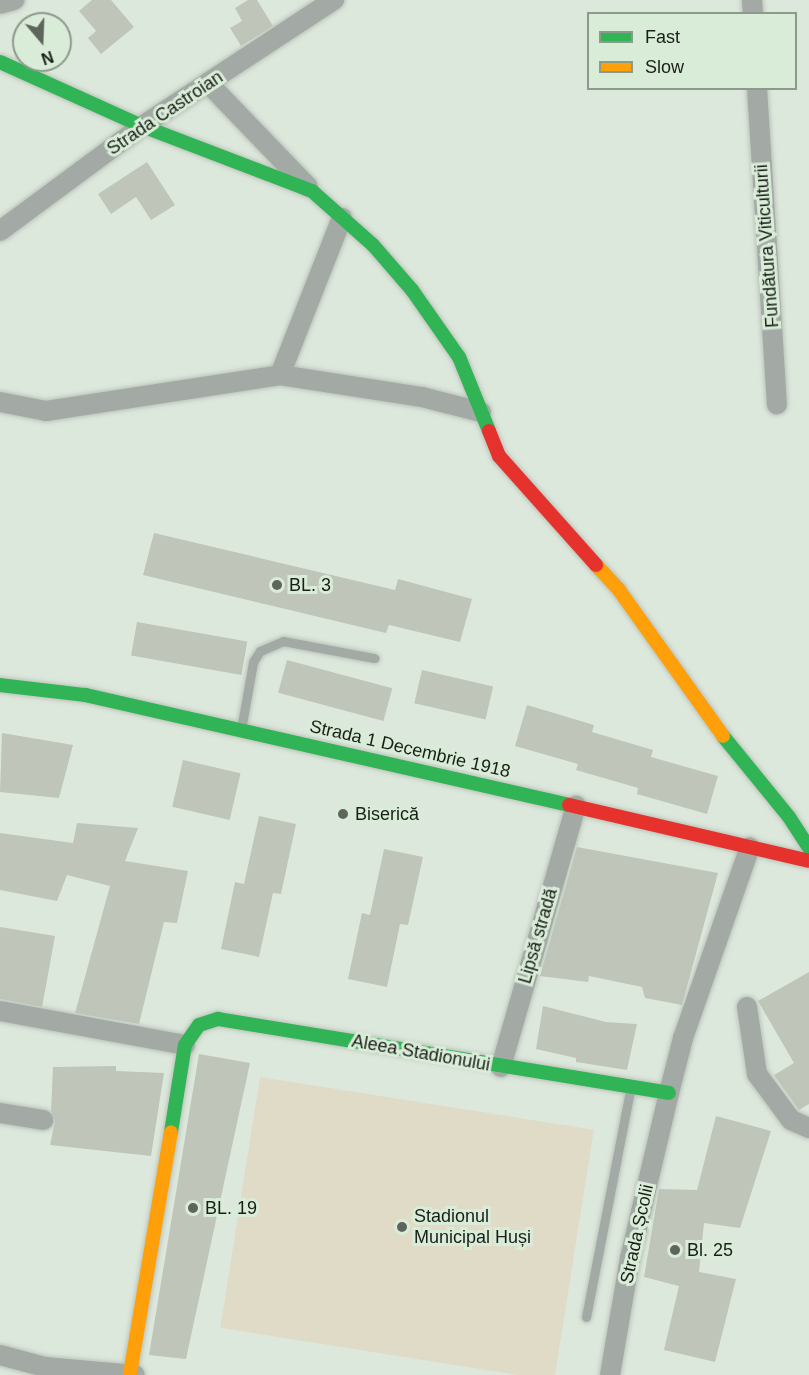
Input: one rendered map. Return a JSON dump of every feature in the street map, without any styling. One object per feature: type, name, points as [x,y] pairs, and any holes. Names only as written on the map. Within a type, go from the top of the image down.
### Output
[{"type":"main road","points":[[0,62],[142,126],[312,191],[373,245],[444,333],[459,357],[498,456],[514,478],[618,590],[736,755],[789,817],[809,848]]},
{"type":"main road","name":"Strada 1 Decembrie 1918","points":[[0,685],[85,695],[809,861]]},
{"type":"main road","name":"Aleea Stadionului","points":[[185,1045],[199,1025],[218,1019],[501,1067],[631,1084],[669,1093]]},
{"type":"main road","points":[[130,1374],[185,1045]]},
{"type":"street","points":[[0,4],[14,0]]},
{"type":"street","name":"Strada Castroian","points":[[0,231],[142,126],[333,0]]},
{"type":"street","points":[[208,83],[312,191]]},
{"type":"street","name":"Fundătura Viticulturii","points":[[757,90],[777,404]]},
{"type":"street","points":[[280,375],[342,218]]},
{"type":"street","points":[[0,402],[46,411],[280,375],[422,397],[481,412]]},
{"type":"street","name":"Lipsă stradă","points":[[501,1067],[576,806]]},
{"type":"street","name":"Strada Școlii","points":[[610,1375],[630,1258],[683,1038],[750,847]]},
{"type":"street","points":[[747,1007],[757,1074],[791,1120],[809,1128]]},
{"type":"street","points":[[0,1011],[185,1045]]},
{"type":"street","points":[[0,1113],[43,1120]]},
{"type":"street","points":[[0,1355],[44,1371],[135,1375]]},
{"type":"lane","points":[[241,729],[253,662],[260,651],[283,641],[374,658]]},
{"type":"lane","points":[[586,1317],[631,1084]]},
{"type":"shaded area","name":"Stadionul Municipal Huși","points":[[260,1077],[594,1130],[555,1375],[518,1375],[220,1328]]},
{"type":"building","points":[[92,0],[111,0],[134,27],[101,54],[88,38],[96,31],[79,11]]},
{"type":"building","points":[[248,0],[257,0],[273,26],[241,46],[230,28],[242,21],[235,8]]},
{"type":"building","points":[[147,162],[175,205],[151,220],[136,197],[111,214],[98,194]]},
{"type":"building","name":"BL. 3","points":[[154,533],[395,590],[398,579],[472,599],[460,642],[389,625],[386,633],[143,575]]},
{"type":"building","points":[[137,622],[247,641],[241,675],[131,655]]},
{"type":"building","points":[[287,660],[392,688],[383,721],[278,693]]},
{"type":"building","points":[[422,670],[493,686],[485,720],[414,703]]},
{"type":"building","points":[[527,705],[594,725],[592,732],[653,750],[651,757],[718,776],[707,814],[637,794],[638,788],[576,770],[578,764],[515,746]]},
{"type":"building","points":[[2,733],[73,745],[59,798],[0,792]]},
{"type":"building","points":[[183,760],[240,773],[230,820],[172,807]]},
{"type":"building","points":[[259,816],[296,824],[281,894],[273,893],[259,957],[221,949],[235,882],[244,884]]},
{"type":"building","points":[[77,823],[138,828],[125,861],[188,871],[177,923],[164,922],[139,1024],[75,1013],[110,886],[67,875],[57,901],[0,890],[0,833],[73,843]]},
{"type":"building","points":[[577,847],[718,873],[682,1005],[645,998],[642,987],[589,976],[588,982],[540,976]]},
{"type":"building","points":[[384,849],[423,857],[408,925],[400,924],[387,987],[348,979],[362,913],[370,915]]},
{"type":"building","points":[[0,927],[55,936],[42,1007],[0,999]]},
{"type":"building","points":[[809,972],[809,1104],[799,1110],[774,1075],[794,1063],[758,1001]]},
{"type":"building","points":[[543,1006],[606,1022],[637,1024],[627,1070],[576,1062],[576,1058],[536,1049]]},
{"type":"building","name":"BL. 19","points":[[199,1054],[250,1063],[186,1359],[149,1355]]},
{"type":"building","points":[[116,1066],[116,1071],[164,1073],[151,1156],[50,1145],[55,1121],[51,1111],[53,1067]]},
{"type":"building","name":"Bl. 25","points":[[716,1116],[771,1131],[740,1228],[704,1223],[699,1272],[736,1279],[715,1362],[664,1350],[679,1286],[644,1277],[659,1189],[697,1190]]},
{"type":"traffic: fast","points":[[0,62],[142,126],[312,191],[373,245],[412,290],[459,357],[489,431]]},
{"type":"traffic: fast","points":[[0,685],[85,695],[569,805]]},
{"type":"traffic: fast","points":[[723,736],[789,817],[809,848]]},
{"type":"traffic: fast","points":[[171,1132],[185,1045],[199,1025],[218,1019],[669,1093]]},
{"type":"traffic: slow","points":[[596,565],[619,590],[723,736]]},
{"type":"traffic: slow","points":[[130,1374],[171,1132]]},
{"type":"traffic: jam","points":[[489,431],[499,456],[596,565]]},
{"type":"traffic: jam","points":[[569,805],[809,861]]},
{"type":"place","name":"BL. 3","points":[[277,585]]},
{"type":"place","name":"Biserică","points":[[343,814]]},
{"type":"place","name":"BL. 19","points":[[193,1208]]},
{"type":"place","name":"Stadionul Municipal Huși","points":[[402,1227]]},
{"type":"place","name":"Bl. 25","points":[[675,1250]]}]
